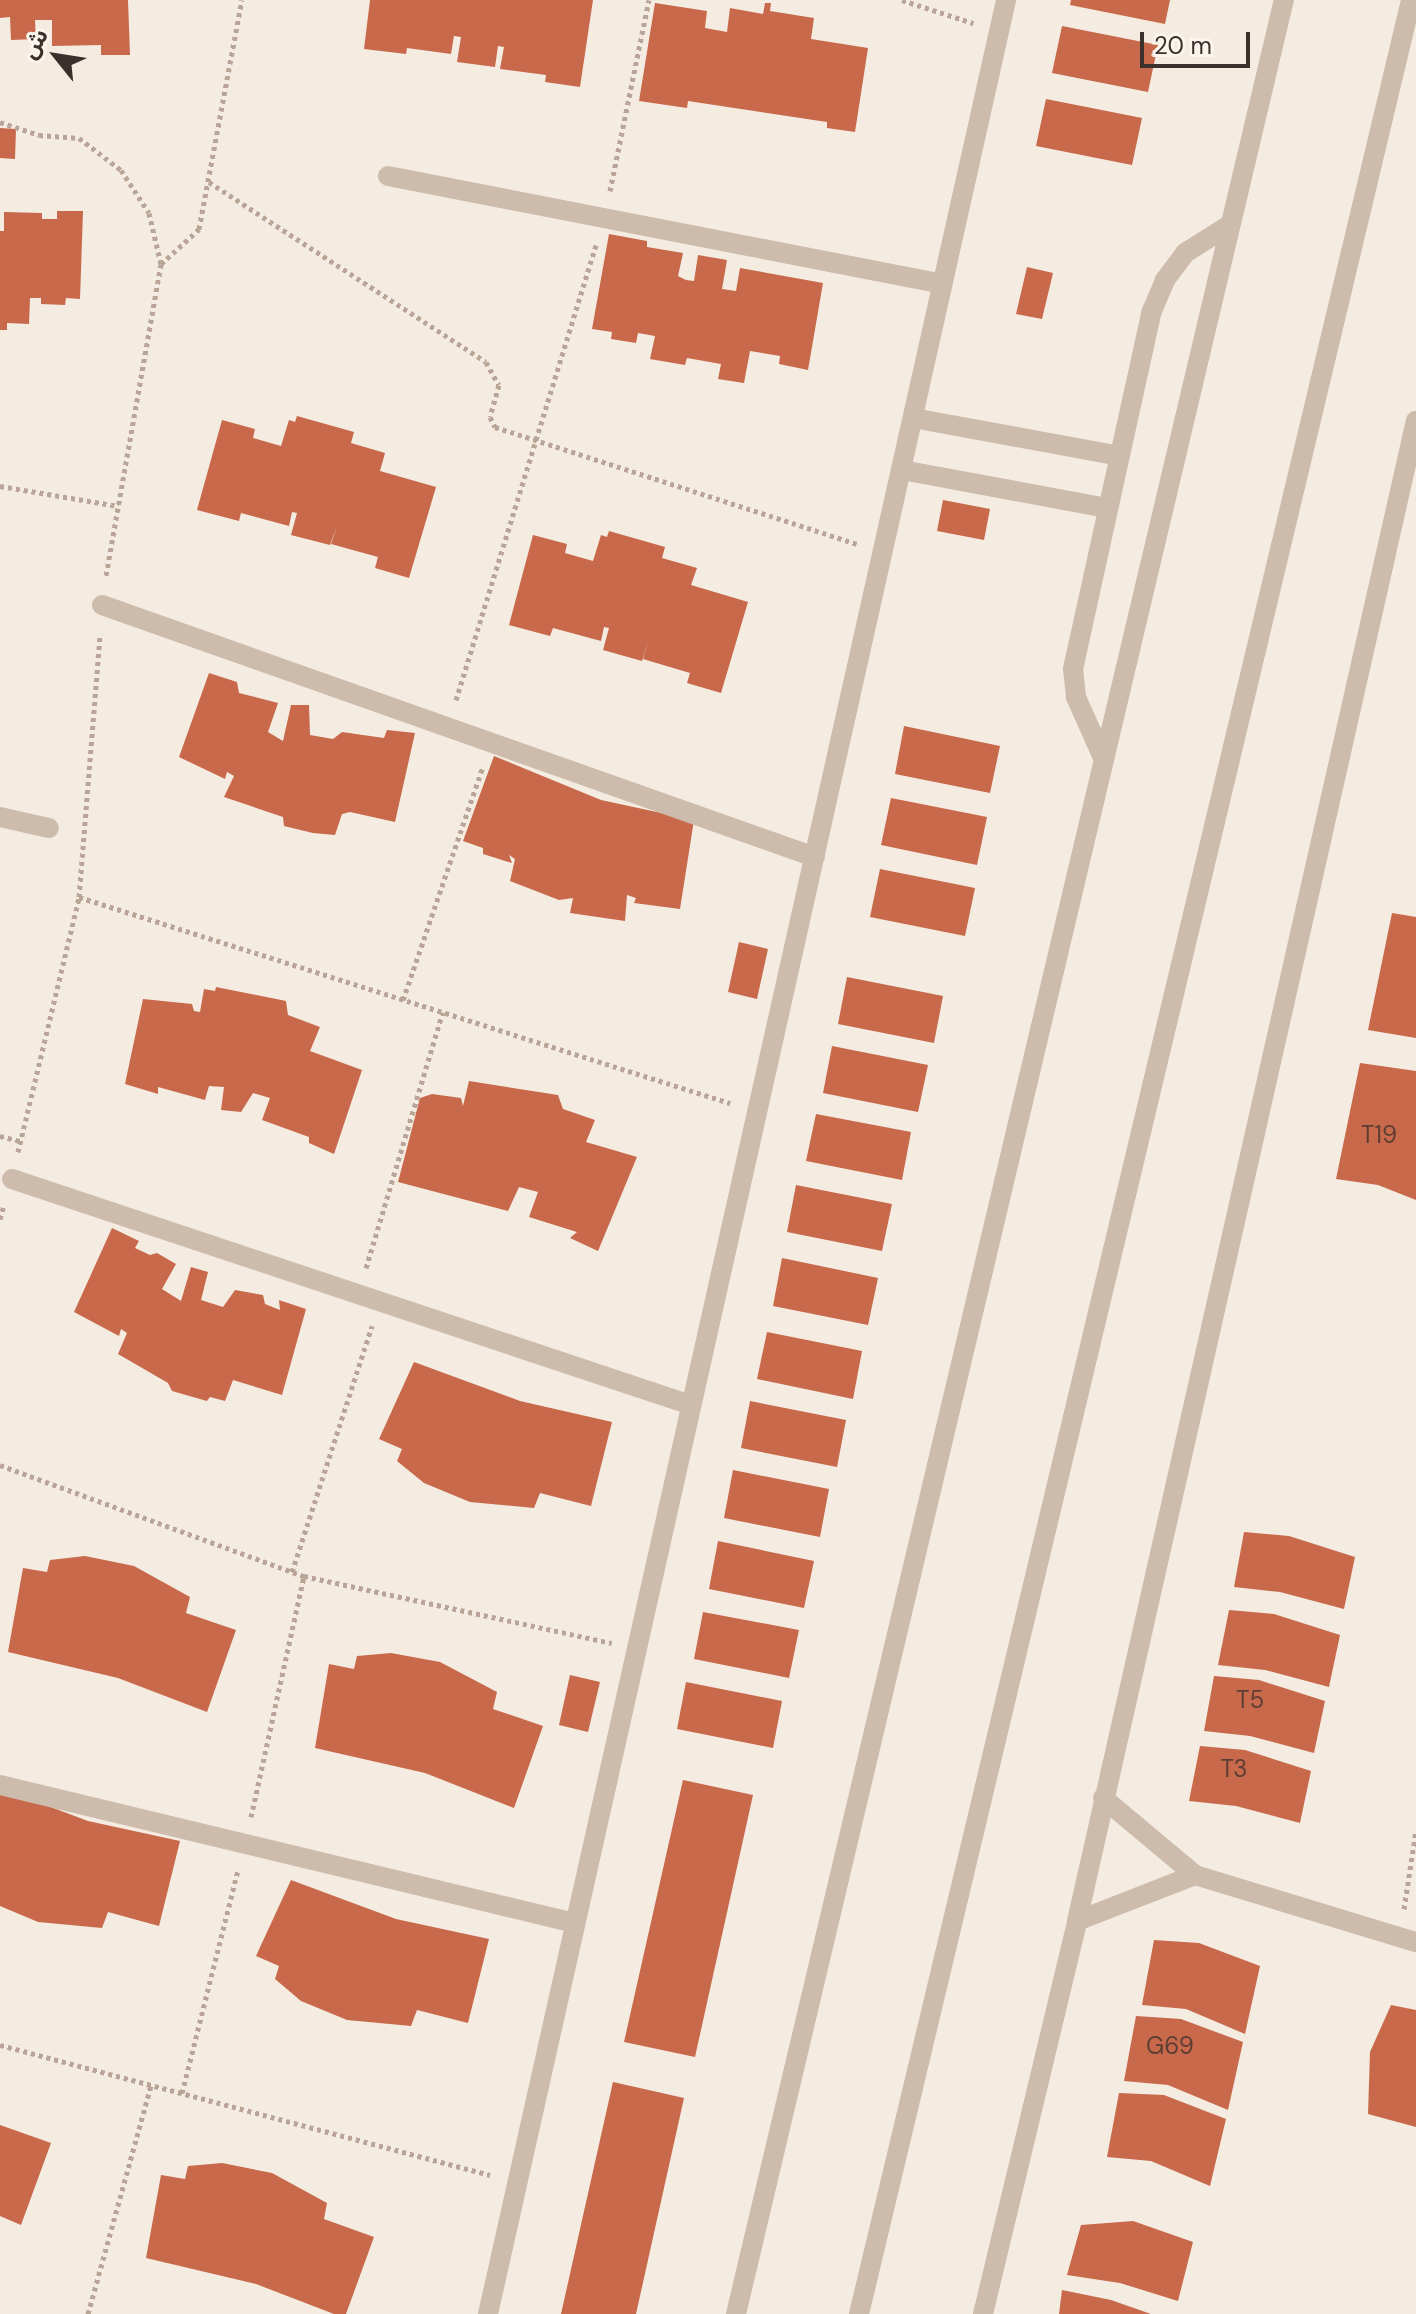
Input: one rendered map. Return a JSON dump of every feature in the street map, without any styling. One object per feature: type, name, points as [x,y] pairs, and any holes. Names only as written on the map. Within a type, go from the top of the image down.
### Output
[{"type":"street","points":[[488,2314],[1006,0]]},
{"type":"street","points":[[736,2314],[1284,0]]},
{"type":"street","points":[[859,2314],[1411,0]]},
{"type":"street","points":[[388,176],[943,284]]},
{"type":"street","points":[[1104,760],[1076,697],[1073,669],[1152,311],[1165,280],[1185,253],[1231,224]]},
{"type":"street","points":[[913,418],[1120,456]]},
{"type":"street","points":[[983,2314],[1077,1921],[1416,421]]},
{"type":"street","points":[[902,470],[1108,508]]},
{"type":"street","points":[[102,605],[815,857]]},
{"type":"street","points":[[0,817],[49,828]]},
{"type":"street","points":[[12,1179],[691,1405]]},
{"type":"street","points":[[0,1785],[575,1923]]},
{"type":"street","points":[[1103,1798],[1195,1875],[1407,1940]]},
{"type":"street","points":[[1077,1921],[1195,1875]]},
{"type":"path","points":[[161,264],[199,229],[242,0]]},
{"type":"path","points":[[902,0],[1000,32]]},
{"type":"path","points":[[209,182],[486,362],[499,385],[490,417],[492,424],[538,442],[883,552]]},
{"type":"path","points":[[448,728],[538,442]]},
{"type":"path","points":[[0,486],[118,506]]},
{"type":"path","points":[[403,1000],[491,743]]},
{"type":"path","points":[[79,897],[757,1112]]},
{"type":"path","points":[[358,1294],[443,1012]]},
{"type":"path","points":[[0,1136],[20,1141]]},
{"type":"path","points":[[292,1572],[380,1302]]},
{"type":"path","points":[[0,1465],[304,1576],[637,1648]]},
{"type":"path","points":[[182,2093],[245,1844],[304,1576]]},
{"type":"path","points":[[1407,1940],[1416,1831]]},
{"type":"path","points":[[0,2045],[517,2183]]},
{"type":"path","points":[[88,2314],[151,2085]]},
{"type":"building","points":[[0,0],[128,0],[130,55],[101,55],[101,45],[52,46],[52,20],[35,20],[36,39],[11,40],[10,17],[0,18]]},
{"type":"building","points":[[370,0],[593,0],[580,87],[545,82],[546,75],[500,69],[504,47],[498,46],[495,67],[457,62],[461,37],[454,36],[451,54],[407,48],[406,54],[364,49]]},
{"type":"building","points":[[1071,0],[1170,0],[1165,24],[1070,5]]},
{"type":"building","points":[[655,3],[707,11],[705,28],[727,32],[730,8],[763,14],[765,3],[771,3],[770,11],[814,18],[811,39],[868,48],[855,132],[827,128],[827,122],[688,101],[687,108],[639,101]]},
{"type":"building","points":[[1062,26],[1158,45],[1148,92],[1052,73]]},
{"type":"building","points":[[1046,99],[1142,118],[1132,165],[1036,146]]},
{"type":"building","points":[[0,128],[16,129],[15,159],[0,158]]},
{"type":"building","points":[[57,211],[83,211],[80,299],[66,298],[65,305],[41,304],[41,298],[30,298],[29,324],[7,323],[7,330],[0,330],[0,231],[4,231],[4,212],[42,213],[42,219],[57,219]]},
{"type":"building","points":[[609,234],[647,241],[647,247],[683,253],[678,276],[686,280],[694,281],[698,255],[727,260],[722,289],[736,291],[740,268],[823,283],[808,370],[779,364],[780,356],[750,351],[744,383],[718,379],[721,364],[687,358],[685,365],[650,359],[655,336],[638,333],[636,343],[611,339],[612,332],[592,329]]},
{"type":"building","points":[[1027,267],[1053,273],[1042,319],[1016,314]]},
{"type":"building","points":[[297,416],[354,432],[351,443],[385,453],[380,471],[436,487],[409,578],[375,568],[378,557],[331,544],[337,526],[330,545],[291,535],[297,513],[292,512],[289,526],[241,513],[239,521],[197,510],[222,420],[255,429],[253,438],[281,446],[289,420],[295,422]]},
{"type":"building","points":[[943,500],[990,509],[984,540],[937,531]]},
{"type":"building","points":[[609,531],[665,547],[662,558],[697,568],[691,585],[748,602],[721,693],[687,683],[690,673],[643,659],[648,641],[642,661],[603,650],[609,628],[604,627],[601,641],[553,628],[550,636],[509,625],[533,535],[567,544],[565,553],[593,561],[601,535],[607,537]]},
{"type":"building","points":[[209,673],[237,682],[239,693],[278,703],[268,732],[283,741],[291,705],[309,705],[310,735],[333,739],[342,732],[384,738],[387,730],[415,733],[395,822],[350,812],[342,814],[335,835],[313,833],[284,826],[283,817],[224,797],[234,776],[227,772],[225,779],[179,757]]},
{"type":"building","points":[[904,726],[1000,746],[990,793],[895,774]]},
{"type":"building","points":[[494,756],[601,800],[694,820],[680,909],[634,903],[636,898],[627,895],[625,921],[570,913],[573,898],[559,900],[510,881],[515,859],[509,855],[512,863],[483,854],[483,848],[463,841]]},
{"type":"building","points":[[891,798],[987,817],[977,865],[881,845]]},
{"type":"building","points":[[880,869],[975,888],[965,936],[870,917]]},
{"type":"building","points":[[1392,913],[1416,917],[1416,1038],[1368,1030]]},
{"type":"building","points":[[739,942],[768,949],[757,999],[728,992]]},
{"type":"building","points":[[847,977],[943,996],[934,1043],[838,1024]]},
{"type":"building","points":[[216,987],[286,1001],[288,1015],[320,1027],[310,1051],[362,1070],[334,1154],[309,1143],[309,1137],[262,1120],[270,1098],[253,1093],[241,1112],[221,1110],[224,1087],[209,1086],[205,1100],[158,1087],[158,1094],[125,1084],[143,999],[192,1004],[194,1011],[200,1012],[204,989],[215,991]]},
{"type":"building","points":[[832,1046],[928,1065],[918,1112],[823,1093]]},
{"type":"building","points":[[1360,1063],[1416,1071],[1416,1200],[1378,1185],[1336,1179]]},
{"type":"building","points":[[469,1081],[558,1095],[563,1109],[595,1120],[586,1142],[637,1157],[598,1251],[570,1238],[577,1232],[529,1217],[538,1192],[519,1187],[508,1211],[398,1182],[420,1098],[432,1094],[461,1098],[463,1106]]},
{"type":"building","points":[[816,1114],[911,1132],[902,1180],[806,1161]]},
{"type":"building","points":[[796,1185],[892,1204],[882,1251],[787,1232]]},
{"type":"building","points":[[112,1228],[139,1241],[135,1248],[150,1255],[157,1253],[176,1264],[162,1289],[181,1301],[191,1267],[208,1272],[201,1300],[223,1307],[235,1290],[263,1295],[265,1304],[280,1310],[279,1300],[306,1309],[282,1395],[233,1380],[225,1401],[210,1397],[207,1401],[172,1391],[168,1383],[118,1354],[127,1333],[121,1329],[119,1336],[74,1312]]},
{"type":"building","points":[[782,1258],[878,1278],[868,1325],[773,1306]]},
{"type":"building","points":[[767,1332],[862,1351],[853,1399],[757,1379]]},
{"type":"building","points":[[414,1362],[520,1401],[612,1422],[591,1506],[540,1493],[534,1508],[470,1502],[424,1483],[397,1461],[402,1449],[379,1439]]},
{"type":"building","points":[[750,1401],[846,1420],[837,1467],[741,1448]]},
{"type":"building","points":[[733,1470],[829,1489],[820,1537],[724,1518]]},
{"type":"building","points":[[1244,1532],[1289,1536],[1355,1557],[1344,1609],[1280,1592],[1234,1587]]},
{"type":"building","points":[[718,1541],[814,1561],[804,1608],[709,1589]]},
{"type":"building","points":[[85,1556],[134,1566],[190,1597],[186,1613],[236,1630],[207,1712],[118,1678],[8,1652],[23,1568],[47,1572],[50,1560]]},
{"type":"building","points":[[1229,1610],[1274,1614],[1340,1635],[1329,1687],[1265,1670],[1218,1665]]},
{"type":"building","points":[[703,1612],[799,1630],[789,1678],[694,1659]]},
{"type":"building","points":[[391,1653],[440,1662],[497,1692],[493,1709],[543,1726],[514,1808],[425,1773],[315,1748],[329,1664],[354,1669],[357,1656]]},
{"type":"building","points":[[570,1675],[600,1682],[588,1732],[559,1725]]},
{"type":"building","points":[[1214,1676],[1259,1680],[1325,1701],[1314,1753],[1250,1736],[1204,1731]]},
{"type":"building","points":[[686,1682],[782,1701],[773,1748],[677,1729]]},
{"type":"building","points":[[1200,1746],[1245,1750],[1311,1771],[1300,1823],[1236,1806],[1189,1801]]},
{"type":"building","points":[[683,1780],[753,1795],[695,2057],[624,2042]]},
{"type":"building","points":[[0,1788],[88,1821],[180,1841],[159,1926],[108,1912],[102,1928],[38,1922],[0,1906]]},
{"type":"building","points":[[291,1880],[396,1919],[489,1939],[468,2023],[417,2010],[411,2026],[347,2020],[301,2001],[275,1979],[279,1966],[256,1956]]},
{"type":"building","points":[[1154,1940],[1199,1943],[1260,1966],[1245,2034],[1186,2009],[1142,2005]]},
{"type":"building","points":[[1391,2005],[1416,2010],[1416,2127],[1368,2114],[1370,2052]]},
{"type":"building","points":[[1136,2016],[1181,2019],[1243,2042],[1228,2110],[1168,2085],[1124,2081]]},
{"type":"building","points":[[613,2082],[684,2098],[636,2314],[561,2314]]},
{"type":"building","points":[[1119,2093],[1164,2095],[1226,2119],[1210,2186],[1151,2161],[1107,2157]]},
{"type":"building","points":[[0,2125],[51,2143],[21,2225],[0,2216]]},
{"type":"building","points":[[222,2163],[272,2173],[327,2203],[324,2219],[374,2237],[346,2314],[334,2314],[256,2284],[146,2258],[161,2175],[185,2179],[188,2166]]},
{"type":"building","points":[[1133,2221],[1193,2242],[1178,2301],[1120,2283],[1067,2275],[1081,2225]]},
{"type":"building","points":[[1062,2290],[1111,2300],[1151,2314],[1059,2314]]}]
